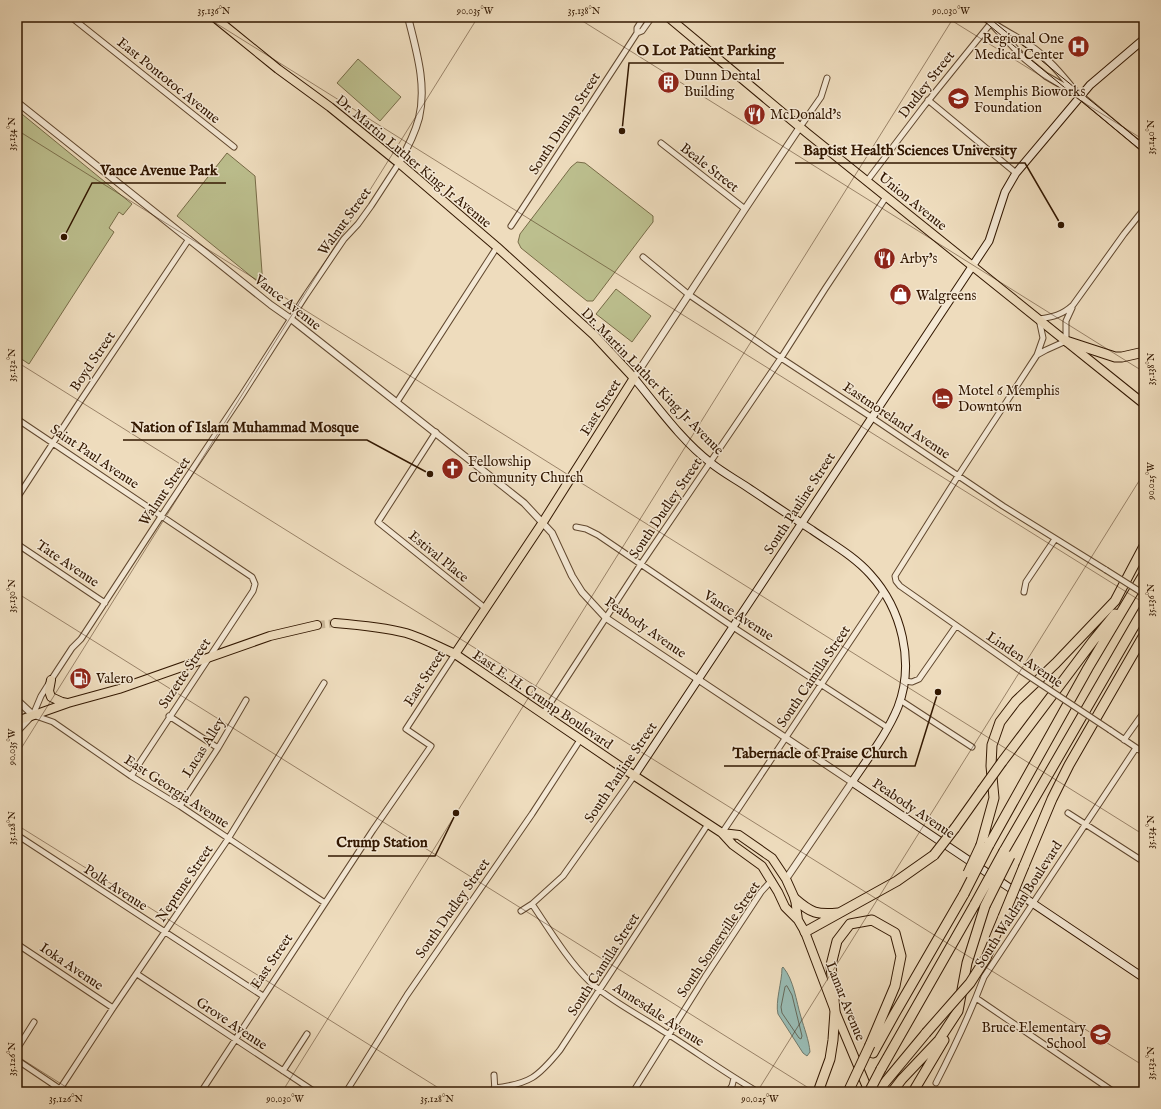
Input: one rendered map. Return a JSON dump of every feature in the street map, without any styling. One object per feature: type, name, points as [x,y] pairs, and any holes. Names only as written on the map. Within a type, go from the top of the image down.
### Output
[{"type":"highway","points":[[1066,341],[1115,356],[1144,352]]},
{"type":"highway","points":[[985,845],[994,798],[991,766],[992,745],[1000,722],[1016,701],[1056,663],[1116,601],[1144,546]]},
{"type":"highway","points":[[1133,569],[1144,553]]},
{"type":"highway","points":[[849,1092],[872,1049],[934,946],[962,894],[985,845],[1144,574]]},
{"type":"highway","points":[[805,932],[897,881],[934,854],[955,828],[1002,762],[1100,631],[1127,601]]},
{"type":"highway","points":[[869,1092],[881,1069],[980,905],[1037,795],[1144,609]]},
{"type":"highway","points":[[878,1092],[926,1033],[970,983],[986,958],[1052,800],[1069,765],[1144,635]]},
{"type":"highway","points":[[1115,686],[1144,645]]},
{"type":"highway","points":[[795,899],[807,910],[821,914],[841,913]]},
{"type":"highway","points":[[913,1092],[947,1036],[958,1011],[980,905]]},
{"type":"highway","points":[[818,1092],[830,1059],[833,1040],[835,1011],[831,964],[837,941],[850,924],[872,920],[894,932],[901,956],[896,986],[872,1049]]},
{"type":"highway","points":[[892,1092],[938,1040],[958,1011]]},
{"type":"main road","name":"Dr. Martin Luther King Jr Avenue","points":[[214,17],[278,69],[330,107],[399,163],[497,247],[594,335],[634,378],[676,429],[711,463],[802,523],[849,556],[871,575],[890,603],[902,633],[905,657],[904,682],[900,700],[888,728],[852,782]]},
{"type":"main road","name":"Union Avenue","points":[[668,17],[800,127],[1144,404]]},
{"type":"main road","name":"South Pauline Street","points":[[634,776],[989,241],[1005,192],[1016,173],[1080,96],[1098,78],[1144,39]]},
{"type":"main road","name":"East Street","points":[[455,654],[543,522],[634,378]]},
{"type":"main road","name":"East E. H. Crump Boulevard","points":[[335,623],[383,628],[407,634],[432,643],[455,654],[580,740],[722,833],[733,845],[762,866],[772,880],[785,907],[798,920]]},
{"type":"main road","points":[[17,721],[68,703],[120,689],[270,636],[317,625]]},
{"type":"main road","points":[[51,680],[49,691],[51,697],[68,703]]},
{"type":"main road","name":"Peabody Avenue","points":[[852,782],[1144,978]]},
{"type":"main road","name":"East E. H. Crump Boulevard","points":[[722,833],[739,835],[772,858],[786,879],[795,899],[798,920]]},
{"type":"main road","name":"Lamar Avenue","points":[[798,920],[805,932],[835,1011],[869,1092]]},
{"type":"street","name":"East Pontotoc Avenue","points":[[71,17],[234,147]]},
{"type":"street","points":[[399,163],[419,118],[421,102],[420,66],[408,17]]},
{"type":"street","name":"South Dunlap Street","points":[[637,33],[636,28],[644,17]]},
{"type":"street","name":"South Dunlap Street","points":[[511,226],[637,33],[642,31],[652,17]]},
{"type":"street","points":[[984,17],[1024,58],[1046,76],[1080,96],[1144,149]]},
{"type":"street","points":[[991,23],[1029,45],[1053,65],[1080,96]]},
{"type":"street","name":"Dudley Street","points":[[867,181],[928,100],[991,23]]},
{"type":"street","name":"East Street","points":[[634,378],[688,294],[821,96],[827,78]]},
{"type":"street","points":[[928,100],[1016,173]]},
{"type":"street","name":"Vance Avenue","points":[[17,102],[271,305],[291,318],[436,432],[524,503],[543,522]]},
{"type":"street","name":"Beale Street","points":[[661,144],[745,209]]},
{"type":"street","name":"Walnut Street","points":[[17,732],[32,715],[51,680],[105,603],[344,239],[358,224],[399,163]]},
{"type":"street","name":"South Dudley Street","points":[[543,714],[641,564],[781,358],[886,196]]},
{"type":"street","points":[[958,476],[1037,355],[1043,338],[1039,319],[1065,313],[1073,305],[1124,234],[1144,209]]},
{"type":"street","name":"Boyd Street","points":[[17,498],[189,239]]},
{"type":"street","points":[[397,402],[497,247]]},
{"type":"street","name":"Eastmoreland Avenue","points":[[643,257],[688,294],[781,358],[958,476],[1055,539],[1144,594]]},
{"type":"street","points":[[1037,355],[1066,341],[1066,321],[1073,305]]},
{"type":"street","name":"Saint Paul Avenue","points":[[17,419],[252,577],[255,584]]},
{"type":"street","name":"Estival Place","points":[[436,432],[378,522],[485,608]]},
{"type":"street","name":"Linden Avenue","points":[[958,476],[895,576],[896,581],[900,586],[956,626],[1144,753]]},
{"type":"street","name":"Peabody Avenue","points":[[543,522],[552,533],[572,576],[582,592],[606,618],[852,782]]},
{"type":"street","name":"Vance Avenue","points":[[576,527],[592,531],[733,627],[888,728]]},
{"type":"street","points":[[1024,592],[1026,582],[1055,539]]},
{"type":"street","name":"Tate Avenue","points":[[17,544],[105,603]]},
{"type":"street","name":"Suzette Street","points":[[131,776],[253,591],[255,584]]},
{"type":"street","name":"South Camilla Street","points":[[722,833],[883,592]]},
{"type":"street","points":[[904,682],[912,682],[919,679],[956,626]]},
{"type":"street","name":"East Street","points":[[201,1092],[263,996],[431,746],[406,729],[455,654]]},
{"type":"street","name":"Neptune Street","points":[[59,1090],[228,839],[324,683]]},
{"type":"street","name":"East Georgia Avenue","points":[[17,700],[32,715],[53,722],[131,776],[180,806],[325,903]]},
{"type":"street","name":"Lucas Alley","points":[[180,806],[218,748],[246,700]]},
{"type":"street","points":[[900,700],[972,747]]},
{"type":"street","points":[[1124,740],[1144,712]]},
{"type":"street","points":[[170,716],[218,748]]},
{"type":"street","name":"South Dudley Street","points":[[346,1092],[406,995],[532,814],[580,740]]},
{"type":"street","name":"South Waldran Boulevard","points":[[936,1083],[958,1040],[984,977],[1136,748]]},
{"type":"street","name":"South Pauline Street","points":[[521,910],[532,904],[563,876],[634,776]]},
{"type":"street","name":"Dr. Martin Luther King Jr Avenue","points":[[786,879],[852,782]]},
{"type":"street","points":[[1068,813],[1144,862]]},
{"type":"street","name":"South Camilla Street","points":[[495,1090],[514,1086],[538,1074],[560,1050],[708,824]]},
{"type":"street","name":"Polk Avenue","points":[[17,836],[263,996]]},
{"type":"street","name":"South Somerville Street","points":[[633,1092],[705,977],[761,892],[772,880]]},
{"type":"street","name":"Annesdale Avenue","points":[[532,904],[577,968],[590,982],[734,1078],[758,1092]]},
{"type":"street","name":"Ioka Avenue","points":[[17,944],[113,1008]]},
{"type":"street","name":"Grove Avenue","points":[[137,974],[315,1092]]},
{"type":"street","points":[[976,998],[1114,1092]]},
{"type":"street","points":[[17,1049],[34,1022]]},
{"type":"street","points":[[283,1071],[307,1034]]},
{"type":"street","points":[[17,1060],[59,1090]]},
{"type":"street","points":[[494,1075],[495,1090]]},
{"type":"street","points":[[728,1092],[732,1086],[734,1078]]},
{"type":"green space","points":[[358,59],[401,97],[380,121],[337,83]]},
{"type":"green space","points":[[17,110],[132,204],[123,215],[119,212],[109,228],[114,232],[29,364],[17,356],[17,254],[22,246],[17,243]]},
{"type":"green space","points":[[227,153],[255,176],[263,286],[177,216]]},
{"type":"green space","points":[[577,162],[585,163],[653,216],[653,222],[593,301],[587,301],[521,248],[518,242],[520,234],[571,167]]},
{"type":"green space","points":[[616,289],[651,316],[632,342],[596,314]]},
{"type":"water","points":[[783,967],[790,978],[808,1039],[810,1052],[807,1056],[803,1053],[778,1014],[778,998]]},
{"type":"tunnel","points":[[317,625],[335,623]]},
{"type":"tram line","points":[[979,17],[1144,153]]},
{"type":"tram line","points":[[988,17],[1144,144]]},
{"type":"place","name":"Regional One Medical Center","points":[[1079,46]]},
{"type":"place","name":"Dunn Dental Building","points":[[668,83]]},
{"type":"place","name":"Memphis Bioworks Foundation","points":[[958,99]]},
{"type":"place","name":"McDonald's","points":[[754,114]]},
{"type":"place","name":"O Lot Patient Parking","points":[[622,131]]},
{"type":"place","name":"Baptist Health Sciences University","points":[[1061,225]]},
{"type":"place","name":"Vance Avenue Park","points":[[64,237]]},
{"type":"place","name":"Arby's","points":[[885,258]]},
{"type":"place","name":"Walgreens","points":[[900,295]]},
{"type":"place","name":"Motel 6 Memphis Downtown","points":[[942,398]]},
{"type":"place","name":"Fellowship Community Church","points":[[452,469]]},
{"type":"place","name":"Nation of Islam Muhammad Mosque","points":[[430,474]]},
{"type":"place","name":"Valero","points":[[81,678]]},
{"type":"place","name":"Tabernacle of Praise Church","points":[[938,692]]},
{"type":"place","name":"Crump Station","points":[[456,813]]},
{"type":"place","name":"Bruce Elementary School","points":[[1101,1035]]}]
